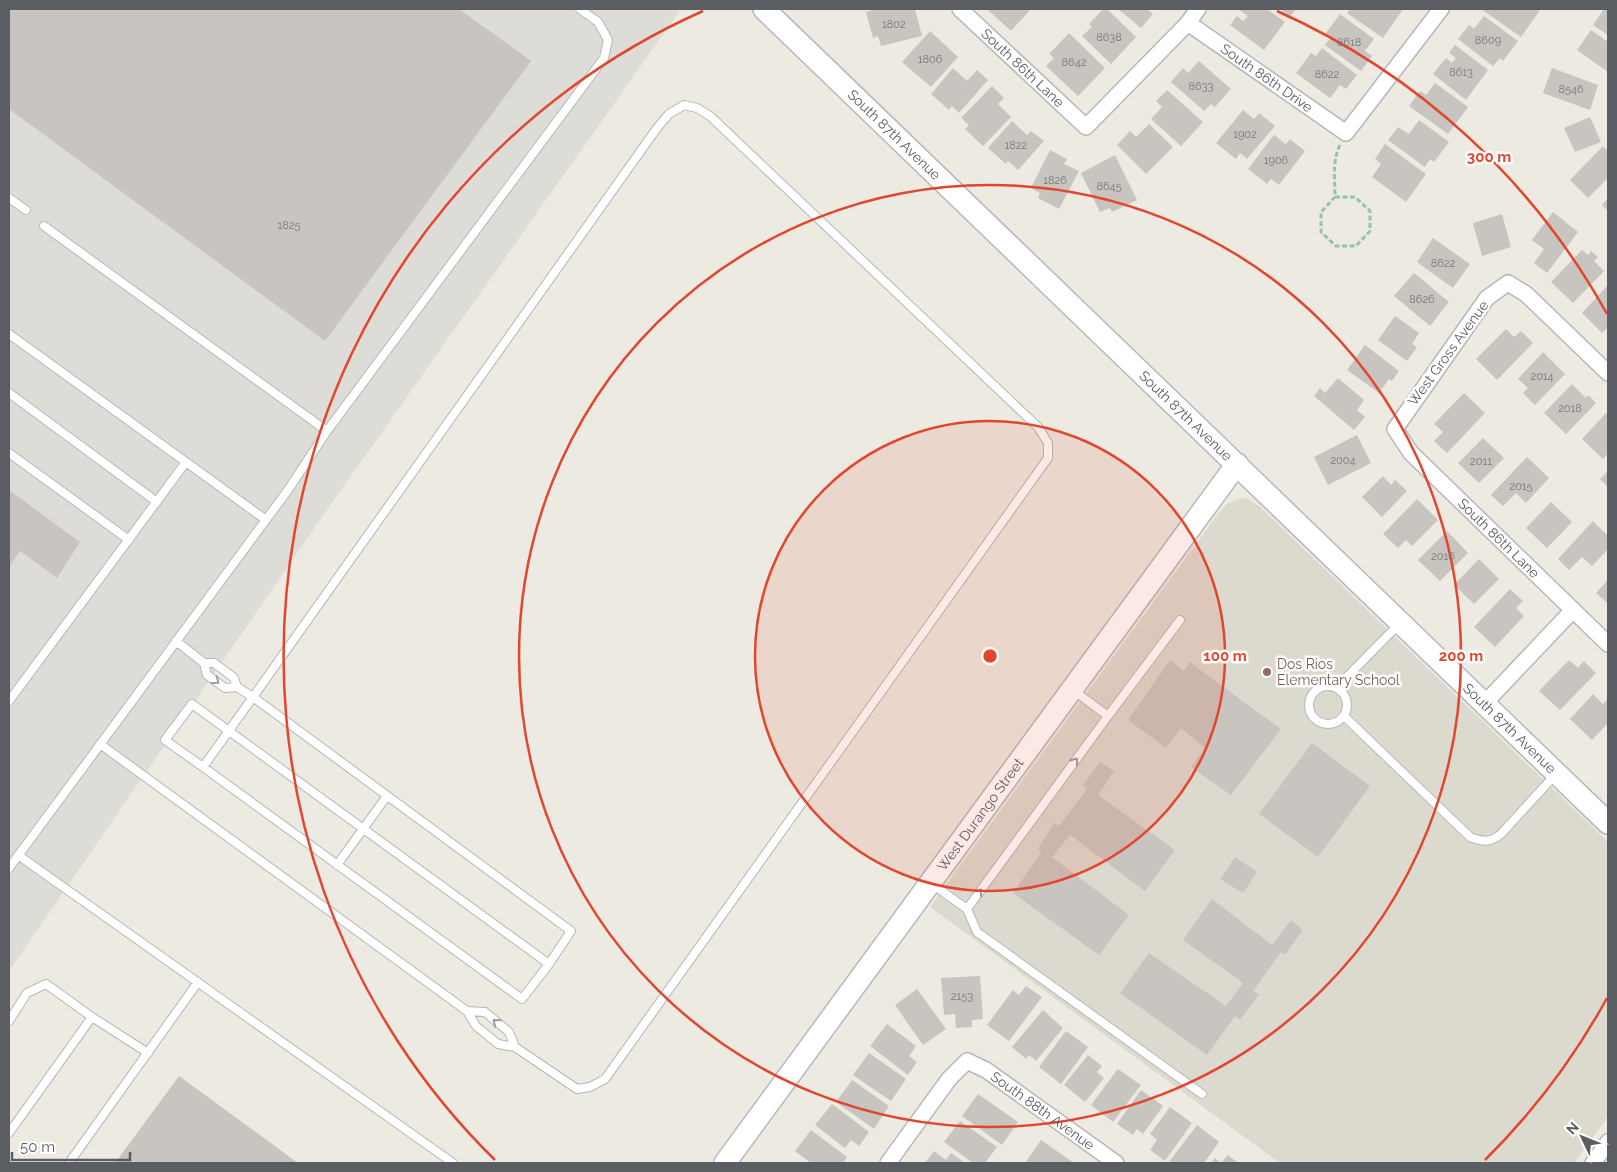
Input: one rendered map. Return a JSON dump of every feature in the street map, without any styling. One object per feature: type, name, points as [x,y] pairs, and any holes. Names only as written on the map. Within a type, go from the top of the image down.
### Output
[{"type":"street","name":"South 87th Avenue","points":[[764,9],[1608,823]]},
{"type":"street","name":"South 86th Lane","points":[[960,9],[1086,127],[1188,23]]},
{"type":"street","points":[[1188,23],[1198,9]]},
{"type":"street","points":[[1346,133],[1441,9]]},
{"type":"street","name":"South 86th Drive","points":[[1188,23],[1346,133]]},
{"type":"street","name":"West Gross Avenue","points":[[1395,429],[1487,298],[1508,283],[1526,294],[1608,373]]},
{"type":"street","name":"South 86th Lane","points":[[1395,429],[1411,453],[1608,644]]},
{"type":"street","name":"West Durango Street","points":[[725,1163],[1237,464]]},
{"type":"street","points":[[1484,704],[1573,610]]},
{"type":"street","name":"South 88th Avenue","points":[[888,1163],[949,1079],[967,1062],[986,1070],[1116,1163]]},
{"type":"street","points":[[1593,1163],[1608,1142]]},
{"type":"lane","points":[[9,868],[288,490],[327,431],[604,58],[608,40],[598,22],[580,9]]},
{"type":"lane","points":[[100,744],[467,1011],[476,1026],[498,1044],[515,1047],[577,1089],[590,1087],[604,1079],[1038,474],[1048,458],[1048,443],[1038,427],[710,116],[697,108],[684,105],[669,114],[657,128],[203,768]]},
{"type":"lane","points":[[9,198],[26,210]]},
{"type":"lane","points":[[44,226],[327,431]]},
{"type":"lane","points":[[9,334],[266,520]]},
{"type":"lane","points":[[9,393],[157,502]]},
{"type":"lane","points":[[9,453],[129,540]]},
{"type":"lane","points":[[9,701],[186,462]]},
{"type":"lane","points":[[967,909],[1180,620]]},
{"type":"lane","points":[[1336,688],[1400,623]]},
{"type":"lane","points":[[176,642],[204,663],[214,663],[225,671],[234,678],[237,687],[572,931],[549,964],[522,999],[164,740],[192,704],[549,964]]},
{"type":"lane","points":[[204,663],[207,675],[225,688],[237,687]]},
{"type":"lane","points":[[1329,686],[1336,688],[1346,697],[1347,703],[1344,716],[1334,724],[1327,725],[1316,721],[1309,711],[1310,699],[1317,689],[1329,686]]},
{"type":"lane","points":[[1071,689],[1108,716]]},
{"type":"lane","points":[[1344,716],[1470,837],[1482,842],[1492,841],[1500,834],[1556,773]]},
{"type":"lane","points":[[337,865],[387,796]]},
{"type":"lane","points":[[18,855],[453,1163]]},
{"type":"lane","points":[[930,883],[967,909],[977,932],[1202,1094]]},
{"type":"lane","points":[[69,1163],[198,982]]},
{"type":"lane","points":[[9,1021],[27,993],[46,984],[92,1017],[148,1053]]},
{"type":"lane","points":[[467,1011],[485,1012],[509,1032],[515,1047]]},
{"type":"lane","points":[[9,1133],[92,1017]]},
{"type":"path","points":[[1335,198],[1355,197],[1370,211],[1370,231],[1356,246],[1336,246],[1321,232],[1321,212],[1335,198],[1334,174],[1336,152],[1346,133]]},
{"type":"shaded area","points":[[9,9],[681,9],[322,517],[9,971]]},
{"type":"shaded area","name":"Dos Rios Elementary School","points":[[1241,498],[1248,499],[1259,506],[1608,842],[1608,1117],[1574,1163],[1280,1163],[930,907],[1221,510],[1227,504]]},
{"type":"building","points":[[9,9],[459,9],[531,61],[325,341],[9,109]]},
{"type":"building","points":[[876,9],[915,9],[922,36],[881,46],[878,36],[873,38],[866,12]]},
{"type":"building","points":[[987,9],[1031,9],[1011,31]]},
{"type":"building","points":[[1103,9],[1107,9],[1136,37],[1111,64],[1082,36],[1092,27],[1089,24]]},
{"type":"building","points":[[1118,9],[1147,9],[1153,14],[1141,28]]},
{"type":"building","points":[[1238,9],[1267,9],[1285,22],[1264,50],[1230,25],[1237,16],[1243,21],[1248,16]]},
{"type":"building","points":[[1280,9],[1296,9],[1290,17]]},
{"type":"building","points":[[1350,9],[1403,9],[1383,38],[1347,13]]},
{"type":"building","points":[[1481,9],[1539,9],[1540,10],[1521,37]]},
{"type":"building","points":[[1604,9],[1608,9],[1608,35],[1593,25]]},
{"type":"building","points":[[1340,14],[1374,39],[1365,51],[1372,56],[1361,71],[1325,45],[1331,37],[1326,33]]},
{"type":"building","points":[[1484,16],[1518,41],[1503,61],[1500,58],[1493,66],[1458,39],[1469,25],[1474,29]]},
{"type":"building","points":[[1591,30],[1608,42],[1608,72],[1577,50]]},
{"type":"building","points":[[930,31],[958,57],[931,87],[902,62]]},
{"type":"building","points":[[1069,33],[1105,68],[1078,96],[1046,66],[1054,58],[1049,54]]},
{"type":"building","points":[[1455,45],[1488,70],[1466,100],[1433,74],[1446,58],[1452,63],[1456,58],[1449,53]]},
{"type":"building","points":[[1322,48],[1357,75],[1346,89],[1340,85],[1330,98],[1296,73],[1311,53],[1316,56]]},
{"type":"building","points":[[1199,61],[1231,89],[1215,107],[1211,104],[1204,111],[1171,82],[1183,68],[1188,73]]},
{"type":"building","points":[[953,68],[967,81],[977,70],[988,80],[959,113],[952,106],[949,110],[931,94]]},
{"type":"building","points":[[1552,68],[1598,85],[1590,110],[1543,93]]},
{"type":"building","points":[[1435,83],[1468,107],[1448,134],[1409,106],[1420,91],[1426,95]]},
{"type":"building","points":[[992,86],[1004,98],[998,104],[1011,117],[983,146],[965,129],[969,125],[961,118]]},
{"type":"building","points":[[1167,90],[1203,122],[1181,146],[1151,119],[1162,107],[1156,101]]},
{"type":"building","points":[[1243,110],[1254,119],[1259,113],[1275,126],[1247,159],[1240,153],[1236,159],[1216,143]]},
{"type":"building","points":[[1590,117],[1601,142],[1575,152],[1564,128]]},
{"type":"building","points":[[1419,120],[1449,142],[1434,162],[1430,159],[1425,167],[1388,140],[1398,127],[1409,134]]},
{"type":"building","points":[[1012,121],[1027,135],[1031,131],[1044,141],[1018,170],[1008,161],[1006,164],[988,148]]},
{"type":"building","points":[[1149,124],[1173,147],[1146,174],[1117,145],[1130,131],[1136,137]]},
{"type":"building","points":[[1274,135],[1286,144],[1290,139],[1305,151],[1279,185],[1271,179],[1267,184],[1248,169]]},
{"type":"building","points":[[1385,144],[1426,174],[1406,202],[1372,177],[1381,164],[1375,159]]},
{"type":"building","points":[[1603,146],[1608,151],[1608,178],[1588,198],[1570,180]]},
{"type":"building","points":[[1050,150],[1067,159],[1064,164],[1079,171],[1059,209],[1038,198],[1040,193],[1031,188]]},
{"type":"building","points":[[1115,155],[1137,200],[1112,212],[1110,208],[1100,212],[1081,173]]},
{"type":"building","points":[[1608,198],[1608,211],[1602,205]]},
{"type":"building","points":[[1553,212],[1578,232],[1547,273],[1534,263],[1544,249],[1532,240]]},
{"type":"building","points":[[1502,214],[1511,247],[1482,256],[1473,223]]},
{"type":"building","points":[[1433,238],[1470,264],[1453,288],[1417,262]]},
{"type":"building","points":[[1582,250],[1588,255],[1591,251],[1598,257],[1594,261],[1604,271],[1573,303],[1551,282]]},
{"type":"building","points":[[1414,273],[1449,302],[1430,326],[1394,296]]},
{"type":"building","points":[[1608,285],[1608,327],[1602,333],[1582,313]]},
{"type":"building","points":[[1395,316],[1419,333],[1412,344],[1417,347],[1407,361],[1378,340]]},
{"type":"building","points":[[1506,329],[1514,337],[1521,331],[1533,343],[1497,380],[1476,359]]},
{"type":"building","points":[[1365,345],[1399,371],[1392,381],[1389,379],[1379,393],[1347,370]]},
{"type":"building","points":[[1543,352],[1565,374],[1535,405],[1523,393],[1528,388],[1518,379]]},
{"type":"building","points":[[1338,378],[1364,400],[1357,410],[1365,417],[1354,430],[1314,396],[1320,388],[1325,393]]},
{"type":"building","points":[[1572,384],[1586,398],[1588,395],[1596,403],[1566,434],[1544,413]]},
{"type":"building","points":[[1464,393],[1485,413],[1447,453],[1434,441],[1443,432],[1434,424]]},
{"type":"building","points":[[1606,413],[1608,415],[1608,453],[1603,459],[1582,439]]},
{"type":"building","points":[[1357,435],[1371,463],[1328,485],[1314,457]]},
{"type":"building","points":[[1483,438],[1504,458],[1479,483],[1458,463]]},
{"type":"building","points":[[1527,457],[1549,478],[1526,503],[1516,493],[1503,506],[1491,495]]},
{"type":"building","points":[[1608,471],[1608,487],[1600,479]]},
{"type":"building","points":[[1383,476],[1391,485],[1395,480],[1407,491],[1382,517],[1362,497]]},
{"type":"building","points":[[9,490],[80,542],[57,578],[20,551],[9,567]]},
{"type":"building","points":[[1417,499],[1438,520],[1412,546],[1406,540],[1398,548],[1383,534]]},
{"type":"building","points":[[1551,502],[1572,522],[1547,548],[1526,528]]},
{"type":"building","points":[[1593,521],[1608,536],[1608,549],[1592,566],[1582,557],[1569,570],[1558,559]]},
{"type":"building","points":[[1447,531],[1468,553],[1440,581],[1418,560]]},
{"type":"building","points":[[1479,559],[1499,579],[1474,604],[1454,585]]},
{"type":"building","points":[[1608,580],[1608,604],[1596,593]]},
{"type":"building","points":[[1510,589],[1523,601],[1516,608],[1524,616],[1495,647],[1474,627]]},
{"type":"building","points":[[1170,660],[1184,671],[1190,662],[1281,729],[1231,795],[1191,767],[1205,748],[1181,728],[1166,748],[1128,720]]},
{"type":"building","points":[[1569,660],[1578,668],[1584,661],[1596,673],[1560,710],[1539,691]]},
{"type":"building","points":[[1593,694],[1603,704],[1608,699],[1608,723],[1592,740],[1570,719]]},
{"type":"building","points":[[1312,743],[1370,786],[1318,857],[1259,814]]},
{"type":"building","points":[[1100,762],[1114,771],[1098,795],[1175,850],[1145,891],[1070,835],[1052,857],[1129,915],[1099,955],[1013,893],[1041,853],[1038,849],[1054,823],[1059,826],[1087,789],[1083,785]]},
{"type":"building","points":[[1235,857],[1257,872],[1243,893],[1220,879]]},
{"type":"building","points":[[1212,899],[1272,945],[1291,920],[1303,930],[1285,955],[1281,952],[1253,991],[1259,994],[1240,1020],[1235,1016],[1207,1055],[1120,993],[1149,953],[1226,1006],[1243,983],[1183,940]]},
{"type":"building","points":[[980,976],[983,1019],[972,1020],[972,1027],[956,1028],[955,1014],[944,1015],[941,978]]},
{"type":"building","points":[[1026,986],[1042,997],[1009,1041],[987,1025],[1013,990],[1019,995]]},
{"type":"building","points":[[917,989],[946,1029],[923,1045],[895,1005]]},
{"type":"building","points":[[1043,1010],[1063,1028],[1036,1061],[1029,1055],[1026,1059],[1012,1047]]},
{"type":"building","points":[[887,1024],[916,1046],[909,1056],[917,1062],[908,1075],[870,1046]]},
{"type":"building","points":[[1066,1031],[1088,1047],[1061,1084],[1039,1067]]},
{"type":"building","points":[[869,1053],[906,1079],[891,1101],[853,1075]]},
{"type":"building","points":[[1088,1055],[1102,1066],[1097,1072],[1104,1078],[1085,1102],[1064,1085]]},
{"type":"building","points":[[1118,1069],[1141,1085],[1113,1122],[1091,1105]]},
{"type":"building","points":[[179,1076],[298,1163],[115,1163]]},
{"type":"building","points":[[852,1080],[889,1106],[874,1129],[836,1102]]},
{"type":"building","points":[[1141,1090],[1163,1106],[1143,1134],[1137,1129],[1133,1135],[1117,1124]]},
{"type":"building","points":[[978,1094],[1018,1122],[1002,1145],[962,1116]]},
{"type":"building","points":[[832,1104],[869,1132],[859,1146],[851,1140],[845,1148],[815,1125]]},
{"type":"building","points":[[1170,1107],[1192,1123],[1165,1161],[1150,1150],[1157,1140],[1150,1134]]},
{"type":"building","points":[[960,1121],[997,1147],[985,1163],[973,1163],[944,1142]]},
{"type":"building","points":[[1197,1125],[1219,1142],[1204,1163],[1168,1163]]},
{"type":"building","points":[[811,1130],[847,1157],[843,1163],[811,1163],[795,1151]]},
{"type":"building","points":[[1041,1140],[1074,1163],[1025,1163]]},
{"type":"building","points":[[934,1151],[946,1160],[951,1153],[965,1163],[925,1163]]},
{"type":"building","points":[[1228,1155],[1238,1163],[1221,1163]]},
{"type":"building","points":[[1215,1158],[1221,1163],[1211,1163]]},
{"type":"place","name":"Dos Rios Elementary School","points":[[1267,672]]}]
